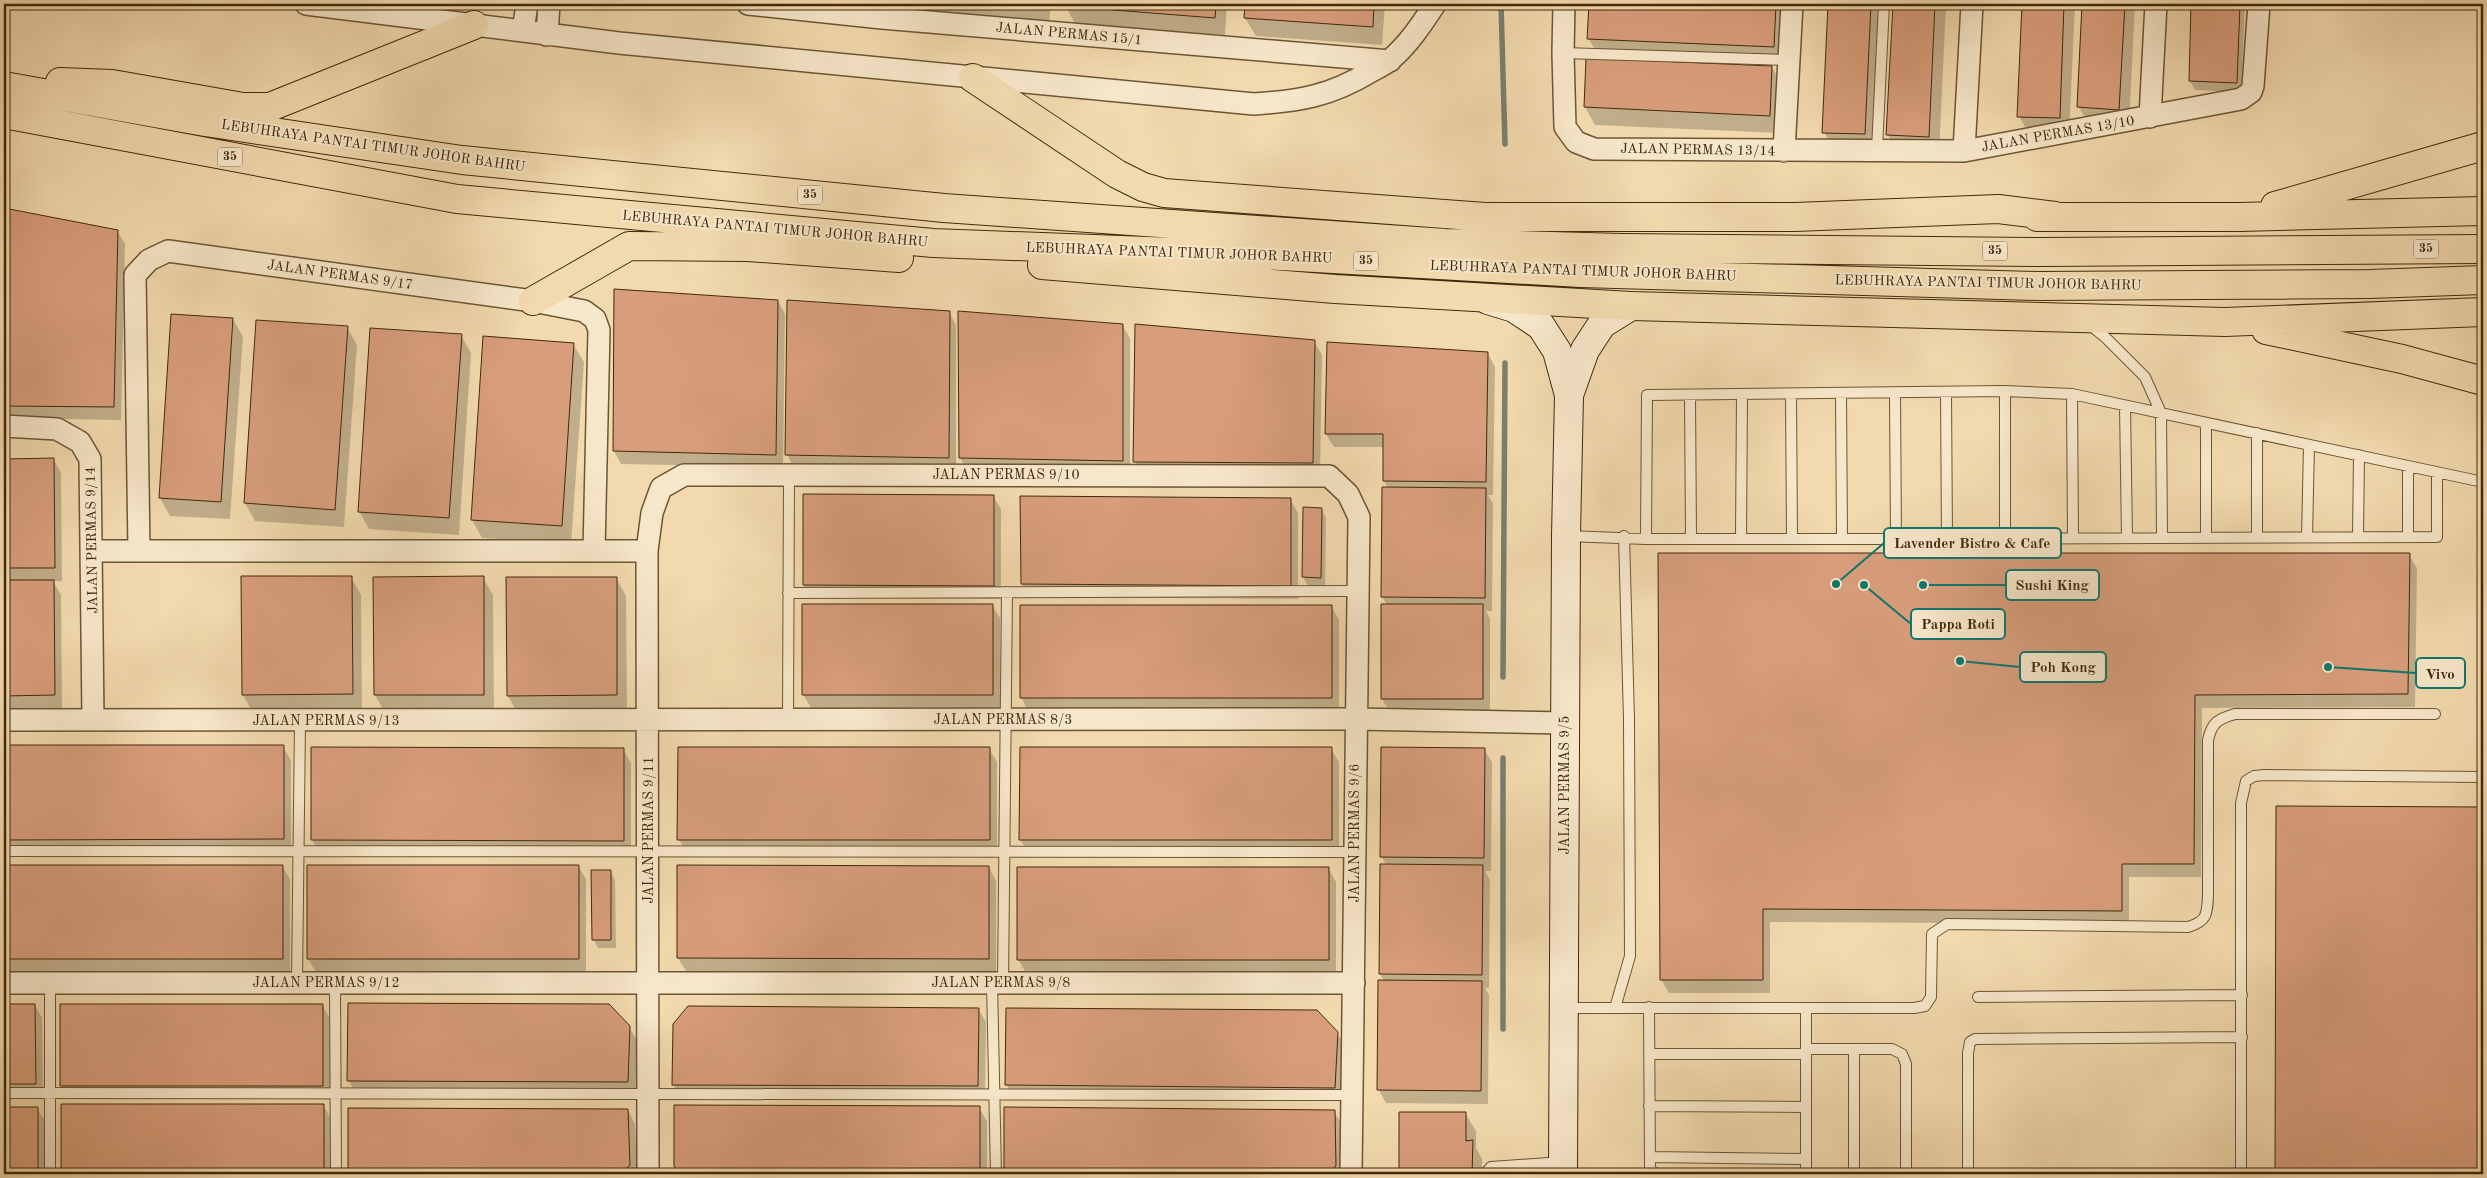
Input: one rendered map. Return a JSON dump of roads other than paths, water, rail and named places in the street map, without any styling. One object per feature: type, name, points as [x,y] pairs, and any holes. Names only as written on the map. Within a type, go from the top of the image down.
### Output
[{"type":"highway","points":[[4,80],[112,84],[243,107],[270,107],[474,25]]},
{"type":"highway","points":[[973,78],[1117,174],[1143,187],[1164,193],[1485,216],[1796,217],[1998,209],[2056,216]]},
{"type":"highway","name":"LEBUHRAYA PANTAI TIMUR JOHOR BAHRU","points":[[4,86],[205,122],[492,163],[953,209],[1445,243],[1622,248],[2033,252],[2483,248]]},
{"type":"highway","name":"LEBUHRAYA PANTAI TIMUR JOHOR BAHRU","points":[[4,114],[457,200],[933,243],[1281,256],[1581,273],[2038,286],[2370,284],[2483,280]]},
{"type":"highway","points":[[2240,216],[2483,146]]},
{"type":"highway","points":[[457,200],[671,231],[748,247]]},
{"type":"highway","points":[[1622,248],[2056,216],[2240,216],[2483,211]]},
{"type":"highway","points":[[533,301],[629,246],[748,247],[1034,265],[1335,289],[1631,306],[2225,322],[2483,312]]},
{"type":"highway","points":[[2225,322],[2402,359],[2483,381]]},
{"type":"street","points":[[306,4],[547,35],[1254,104],[1289,102],[1324,95],[1390,61],[1409,41],[1435,4]]},
{"type":"street","points":[[523,31],[527,4]]},
{"type":"street","points":[[547,35],[549,4]]},
{"type":"street","name":"JALAN PERMAS 15/1","points":[[748,4],[882,11],[1390,61]]},
{"type":"street","name":"JALAN PERMAS 13/14","points":[[1564,4],[1565,127],[1576,142],[1594,149],[1784,151],[1877,149],[1964,151]]},
{"type":"street","points":[[1784,151],[1792,4]]},
{"type":"street","name":"JALAN PERMAS 13/10","points":[[1972,4],[1964,151],[2247,97],[2253,86],[2259,4]]},
{"type":"street","points":[[2150,117],[2156,4]]},
{"type":"street","name":"JALAN PERMAS 9/17","points":[[138,551],[135,275],[149,260],[168,251],[533,301],[584,311],[595,319],[599,330],[594,551]]},
{"type":"street","name":"JALAN PERMAS 9/5","points":[[1480,297],[1514,308],[1541,326],[1557,352],[1569,395],[1566,536],[1563,1168]]},
{"type":"street","name":"JALAN PERMAS 9/5","points":[[1569,395],[1585,350],[1602,324],[1631,306]]},
{"type":"street","name":"JALAN PERMAS 9/14","points":[[4,426],[57,429],[80,442],[90,459],[93,551],[93,720]]},
{"type":"street","name":"JALAN PERMAS 9/10","points":[[661,488],[684,475],[1329,476],[1348,494]]},
{"type":"street","name":"JALAN PERMAS 9/11","points":[[648,1174],[649,721],[647,551],[652,513],[661,488]]},
{"type":"street","name":"JALAN PERMAS 9/6","points":[[1348,494],[1359,517],[1352,1174]]},
{"type":"street","points":[[93,551],[647,551]]},
{"type":"street","name":"JALAN PERMAS 8/3","points":[[649,721],[1356,719],[1565,723]]},
{"type":"street","name":"JALAN PERMAS 9/13","points":[[4,720],[649,721]]},
{"type":"street","name":"JALAN PERMAS 9/12","points":[[4,984],[649,982]]},
{"type":"street","name":"JALAN PERMAS 9/8","points":[[649,982],[1354,983]]},
{"type":"lane","points":[[1877,149],[1884,4]]},
{"type":"lane","points":[[1563,53],[1790,60]]},
{"type":"lane","points":[[2080,317],[2105,337],[2145,377],[2161,413],[2162,537]]},
{"type":"lane","points":[[1946,392],[1947,539]]},
{"type":"lane","points":[[1646,538],[1647,395],[1946,392],[2072,394],[2483,482]]},
{"type":"lane","points":[[2005,392],[2005,538]]},
{"type":"lane","points":[[1841,393],[1842,539]]},
{"type":"lane","points":[[1895,393],[1896,539]]},
{"type":"lane","points":[[1741,538],[1742,394]]},
{"type":"lane","points":[[1791,394],[1792,539]]},
{"type":"lane","points":[[2072,394],[2073,538]]},
{"type":"lane","points":[[1690,395],[1691,538]]},
{"type":"lane","points":[[2126,406],[2128,537]]},
{"type":"lane","points":[[2206,423],[2206,537]]},
{"type":"lane","points":[[2257,434],[2257,537]]},
{"type":"lane","points":[[2307,537],[2309,445]]},
{"type":"lane","points":[[2358,537],[2359,455]]},
{"type":"lane","points":[[2408,466],[2408,537]]},
{"type":"lane","points":[[1566,536],[1792,539],[2437,537],[2437,472]]},
{"type":"lane","points":[[788,721],[789,475]]},
{"type":"lane","points":[[1616,1008],[1630,956],[1629,719],[1624,536]]},
{"type":"lane","points":[[788,593],[1358,591]]},
{"type":"lane","points":[[996,1174],[994,1095],[1004,852],[1007,592]]},
{"type":"lane","points":[[1564,1008],[1914,1008],[1925,1006],[1931,997],[1932,934],[1948,924],[2188,927],[2200,923],[2207,913],[2208,896],[2208,740],[2211,728],[2218,719],[2236,714],[2435,714]]},
{"type":"lane","points":[[297,983],[300,721]]},
{"type":"lane","points":[[2241,1174],[2241,803],[2246,781],[2254,776],[2265,775],[2483,777]]},
{"type":"lane","points":[[4,851],[1355,852]]},
{"type":"lane","points":[[50,983],[50,1174]]},
{"type":"lane","points":[[335,983],[336,1174]]},
{"type":"lane","points":[[1978,997],[2242,995]]},
{"type":"lane","points":[[1649,1007],[1650,1169],[1656,1174]]},
{"type":"lane","points":[[1806,1009],[1806,1174]]},
{"type":"lane","points":[[1968,1174],[1968,1052],[1970,1042],[1974,1039],[2242,1038]]},
{"type":"lane","points":[[1854,1049],[1854,1174]]},
{"type":"lane","points":[[1650,1054],[1892,1049],[1906,1058],[1906,1174]]},
{"type":"lane","points":[[4,1093],[1353,1095]]},
{"type":"lane","points":[[1650,1106],[1806,1107]]},
{"type":"lane","points":[[1650,1157],[1806,1159]]},
{"type":"lane","points":[[1485,1174],[1491,1167],[1563,1168]]},
{"type":"waterway","points":[[1501,4],[1505,144]]},
{"type":"waterway","points":[[1503,677],[1505,363]]},
{"type":"waterway","points":[[1503,758],[1503,1029]]},
{"type":"place","name":"Lavender Bistro & Cafe","points":[[1836,584]]},
{"type":"place","name":"Pappa Roti","points":[[1864,585]]},
{"type":"place","name":"Sushi King","points":[[1923,585]]},
{"type":"place","name":"Poh Kong","points":[[1960,661]]},
{"type":"place","name":"Vivo","points":[[2328,667]]}]
